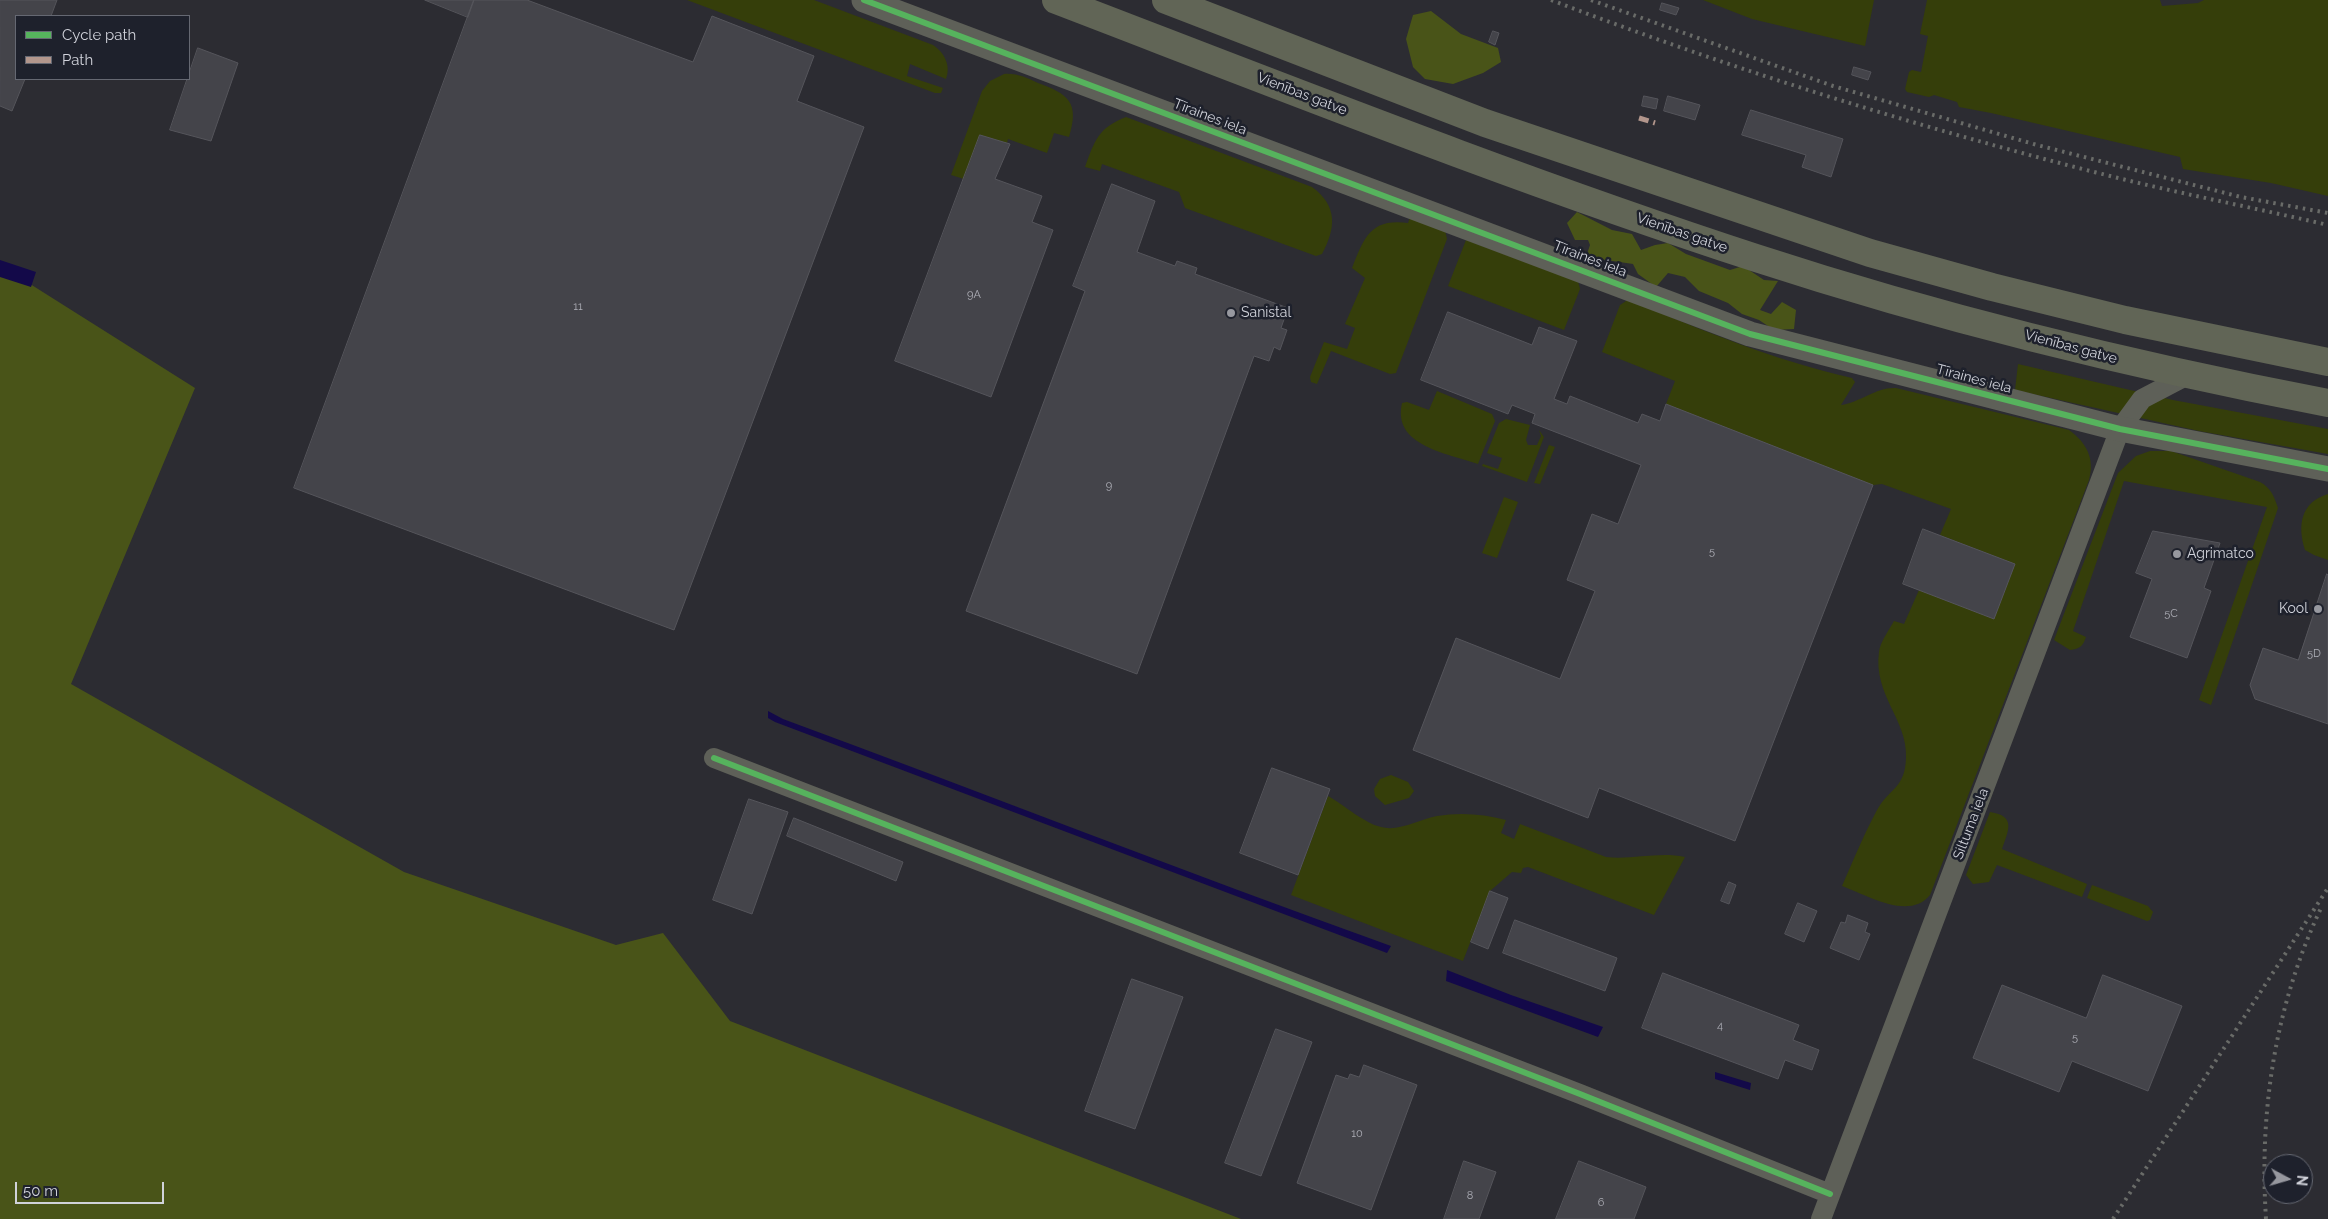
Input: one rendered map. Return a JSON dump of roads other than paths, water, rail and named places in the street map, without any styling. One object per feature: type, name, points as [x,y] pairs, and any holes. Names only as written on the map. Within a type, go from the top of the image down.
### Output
[{"type":"highway","name":"Vienības gatve","points":[[1056,0],[1297,93],[1627,214],[1756,258],[1873,294],[2186,376],[2328,403]]},
{"type":"highway","points":[[1166,0],[1485,123],[1870,253],[1992,287],[2116,318],[2328,362]]},
{"type":"street","name":"Tīraines iela","points":[[864,0],[1750,334],[2120,430],[2328,469]]},
{"type":"street","name":"Siltuma iela","points":[[1821,1219],[2120,430],[2142,399],[2186,376]]},
{"type":"street","points":[[714,758],[1580,1094],[1830,1194]]},
{"type":"railway","points":[[1551,0],[1758,74],[1898,118],[2039,158],[2137,183],[2328,225]]},
{"type":"railway","points":[[1591,0],[1833,86],[2037,145],[2241,197],[2328,213]]},
{"type":"railway","points":[[2113,1219],[2328,888]]},
{"type":"railway","points":[[2266,1219],[2265,1139],[2268,1099],[2274,1060],[2292,983],[2305,945],[2321,908]]},
{"type":"place","name":"Sanistal","points":[[1231,313]]},
{"type":"place","name":"Agrimatco","points":[[2177,554]]},
{"type":"place","name":"Kool","points":[[2318,609]]}]
